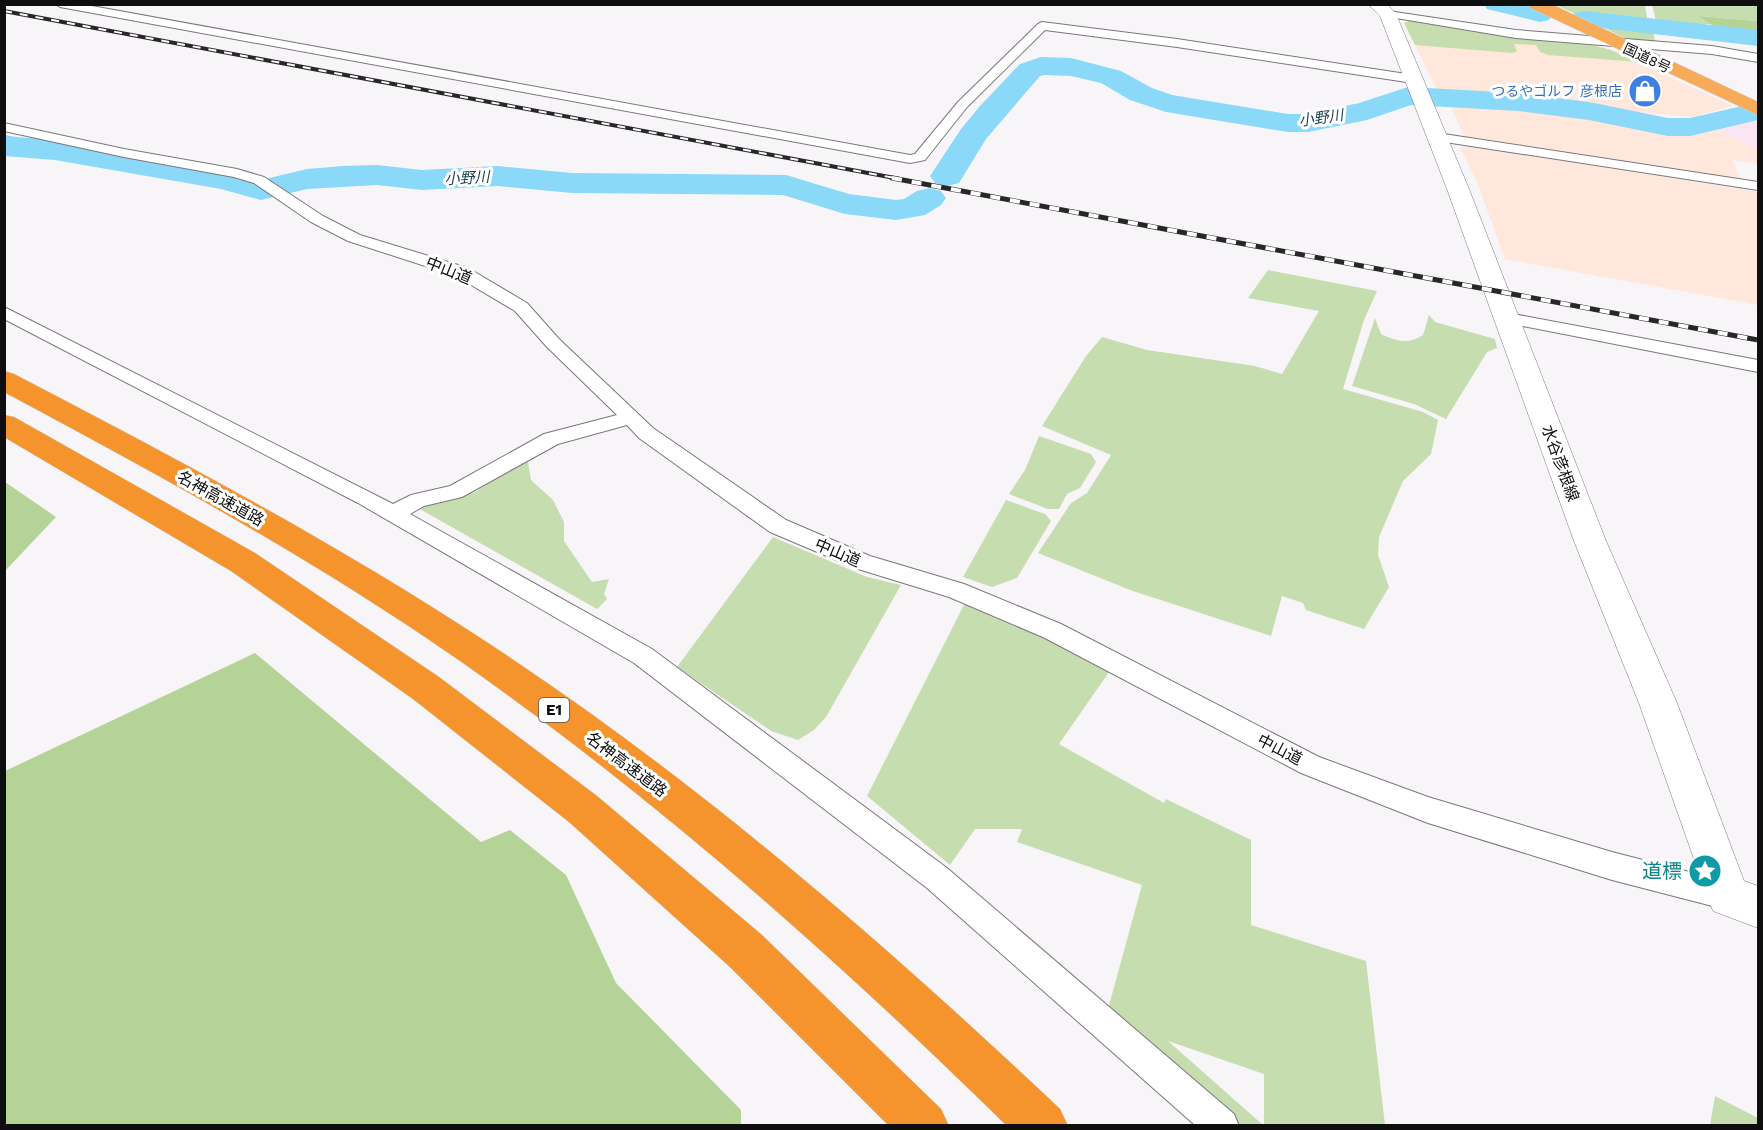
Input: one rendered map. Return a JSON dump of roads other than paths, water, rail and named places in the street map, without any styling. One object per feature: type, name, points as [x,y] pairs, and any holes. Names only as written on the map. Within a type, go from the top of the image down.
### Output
[{"type":"highway","name":"国道8号","points":[[1537,4],[1758,109]]},
{"type":"highway","points":[[1717,90],[1758,90]]},
{"type":"highway","name":"名神高速道路","points":[[4,380],[283,532],[474,651],[630,765],[791,895],[954,1039],[1043,1125]]},
{"type":"highway","points":[[4,424],[243,562],[426,688],[583,809],[746,951],[924,1125]]},
{"type":"main road","name":"水谷彦根線","points":[[1382,9],[1437,137],[1508,318],[1590,541],[1743,901]]},
{"type":"street","points":[[60,4],[910,159],[920,157],[937,132],[980,84],[1042,26],[1177,43],[1418,91]]},
{"type":"street","points":[[1382,9],[1516,34],[1712,50],[1758,58]]},
{"type":"street","name":"中山道","points":[[4,127],[113,151],[237,173],[272,188],[312,216],[354,238],[462,273],[521,307],[553,343],[572,358],[646,433],[718,486],[778,526],[862,562],[956,590],[1053,631],[1310,765],[1428,810],[1612,866],[1743,901]]},
{"type":"street","points":[[1437,137],[1758,186]]},
{"type":"street","points":[[4,312],[393,514],[644,656],[937,878],[1222,1125]]},
{"type":"street","points":[[1508,318],[1758,366]]},
{"type":"street","points":[[393,514],[418,500],[455,492],[472,484],[551,439],[631,418]]},
{"type":"waterway","points":[[1496,4],[1540,14]]},
{"type":"waterway","points":[[1584,19],[1758,38]]},
{"type":"waterway","name":"小野川","points":[[947,176],[972,136],[991,112],[1030,70],[1041,66],[1071,67],[1111,77],[1141,94],[1166,103],[1288,123],[1308,123],[1367,111],[1408,96],[1519,102],[1589,111],[1668,127],[1690,127],[1751,113]]},
{"type":"waterway","points":[[4,137],[55,150]]},
{"type":"waterway","name":"小野川","points":[[4,146],[55,150],[224,180],[261,190],[307,179],[343,176],[377,175],[422,180],[498,176],[572,183],[786,185],[845,204],[896,210],[913,208],[929,198]]},
{"type":"railway","points":[[4,11],[900,179]]},
{"type":"railway","points":[[892,178],[1758,340]]},
{"type":"place","name":"つるやゴルフ 彦根店","points":[[1645,91]]},
{"type":"place","name":"道標","points":[[1705,871]]}]
